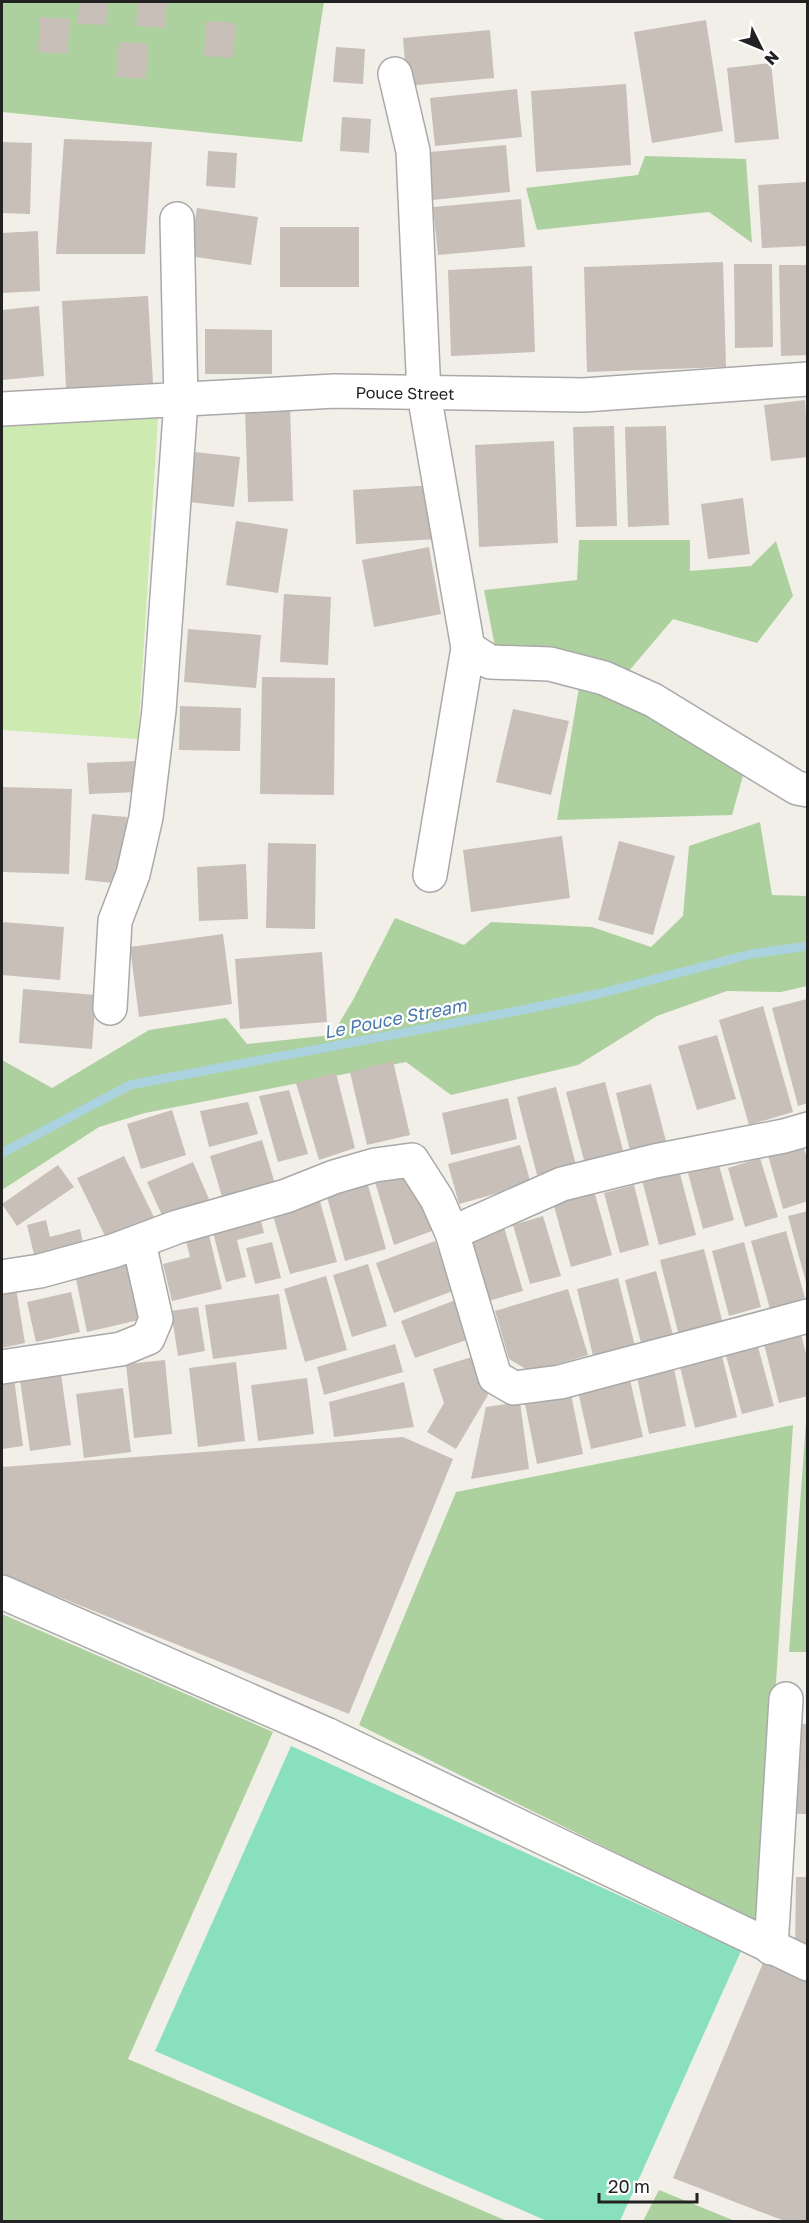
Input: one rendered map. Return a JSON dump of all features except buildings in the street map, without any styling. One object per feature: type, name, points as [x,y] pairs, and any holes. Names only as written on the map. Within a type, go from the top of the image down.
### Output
[{"type":"street","points":[[395,74],[413,151],[424,394],[468,648],[430,875]]},
{"type":"street","points":[[110,1008],[115,921],[133,874],[146,817],[159,710],[181,401],[177,219]]},
{"type":"street","name":"Pouce Street","points":[[2,409],[335,391],[584,395],[807,379]]},
{"type":"street","points":[[468,648],[490,662],[550,663],[604,678],[653,700],[797,788],[807,790]]},
{"type":"street","points":[[452,1233],[562,1184],[655,1161],[784,1136],[807,1129]]},
{"type":"street","points":[[2,1277],[40,1271],[139,1243],[177,1227],[286,1196],[334,1177],[375,1165],[412,1160],[436,1199],[452,1233],[495,1377],[514,1388],[560,1382],[807,1316]]},
{"type":"street","points":[[2,1367],[121,1349],[148,1338],[156,1319],[139,1243]]},
{"type":"street","points":[[2,1592],[326,1734],[807,1964]]},
{"type":"street","points":[[771,1948],[786,1699]]},
{"type":"green space","points":[[2,2],[324,2],[302,142],[2,112]]},
{"type":"green space","points":[[645,156],[746,159],[752,243],[709,212],[537,230],[526,188],[638,175]]},
{"type":"green space","points":[[158,418],[138,739],[2,730],[2,427]]},
{"type":"green space","points":[[579,540],[690,540],[690,571],[751,566],[776,541],[793,596],[757,643],[673,619],[628,672],[746,765],[732,815],[557,820],[584,657],[496,652],[484,590],[577,580]]},
{"type":"green space","points":[[760,822],[772,895],[807,896],[807,986],[781,992],[727,991],[657,1016],[578,1065],[451,1095],[406,1062],[145,1113],[99,1127],[2,1190],[2,1060],[52,1088],[149,1030],[226,1018],[247,1044],[332,1035],[353,1000],[395,918],[464,945],[491,922],[592,927],[651,947],[683,916],[689,846]]},
{"type":"green space","points":[[806,1423],[807,1652],[789,1652]]},
{"type":"green space","points":[[793,1425],[760,1924],[359,1725],[456,1492]]},
{"type":"green space","points":[[2,1614],[273,1732],[128,2059],[507,2221],[2,2221]]},
{"type":"green space","points":[[291,1746],[741,1951],[620,2221],[547,2221],[155,2051]]},
{"type":"green space","points":[[659,2190],[735,2221],[643,2221]]},
{"type":"waterway","name":"Le Pouce Stream","points":[[2,1153],[130,1085],[522,1010],[598,994],[751,954],[808,946]]}]
